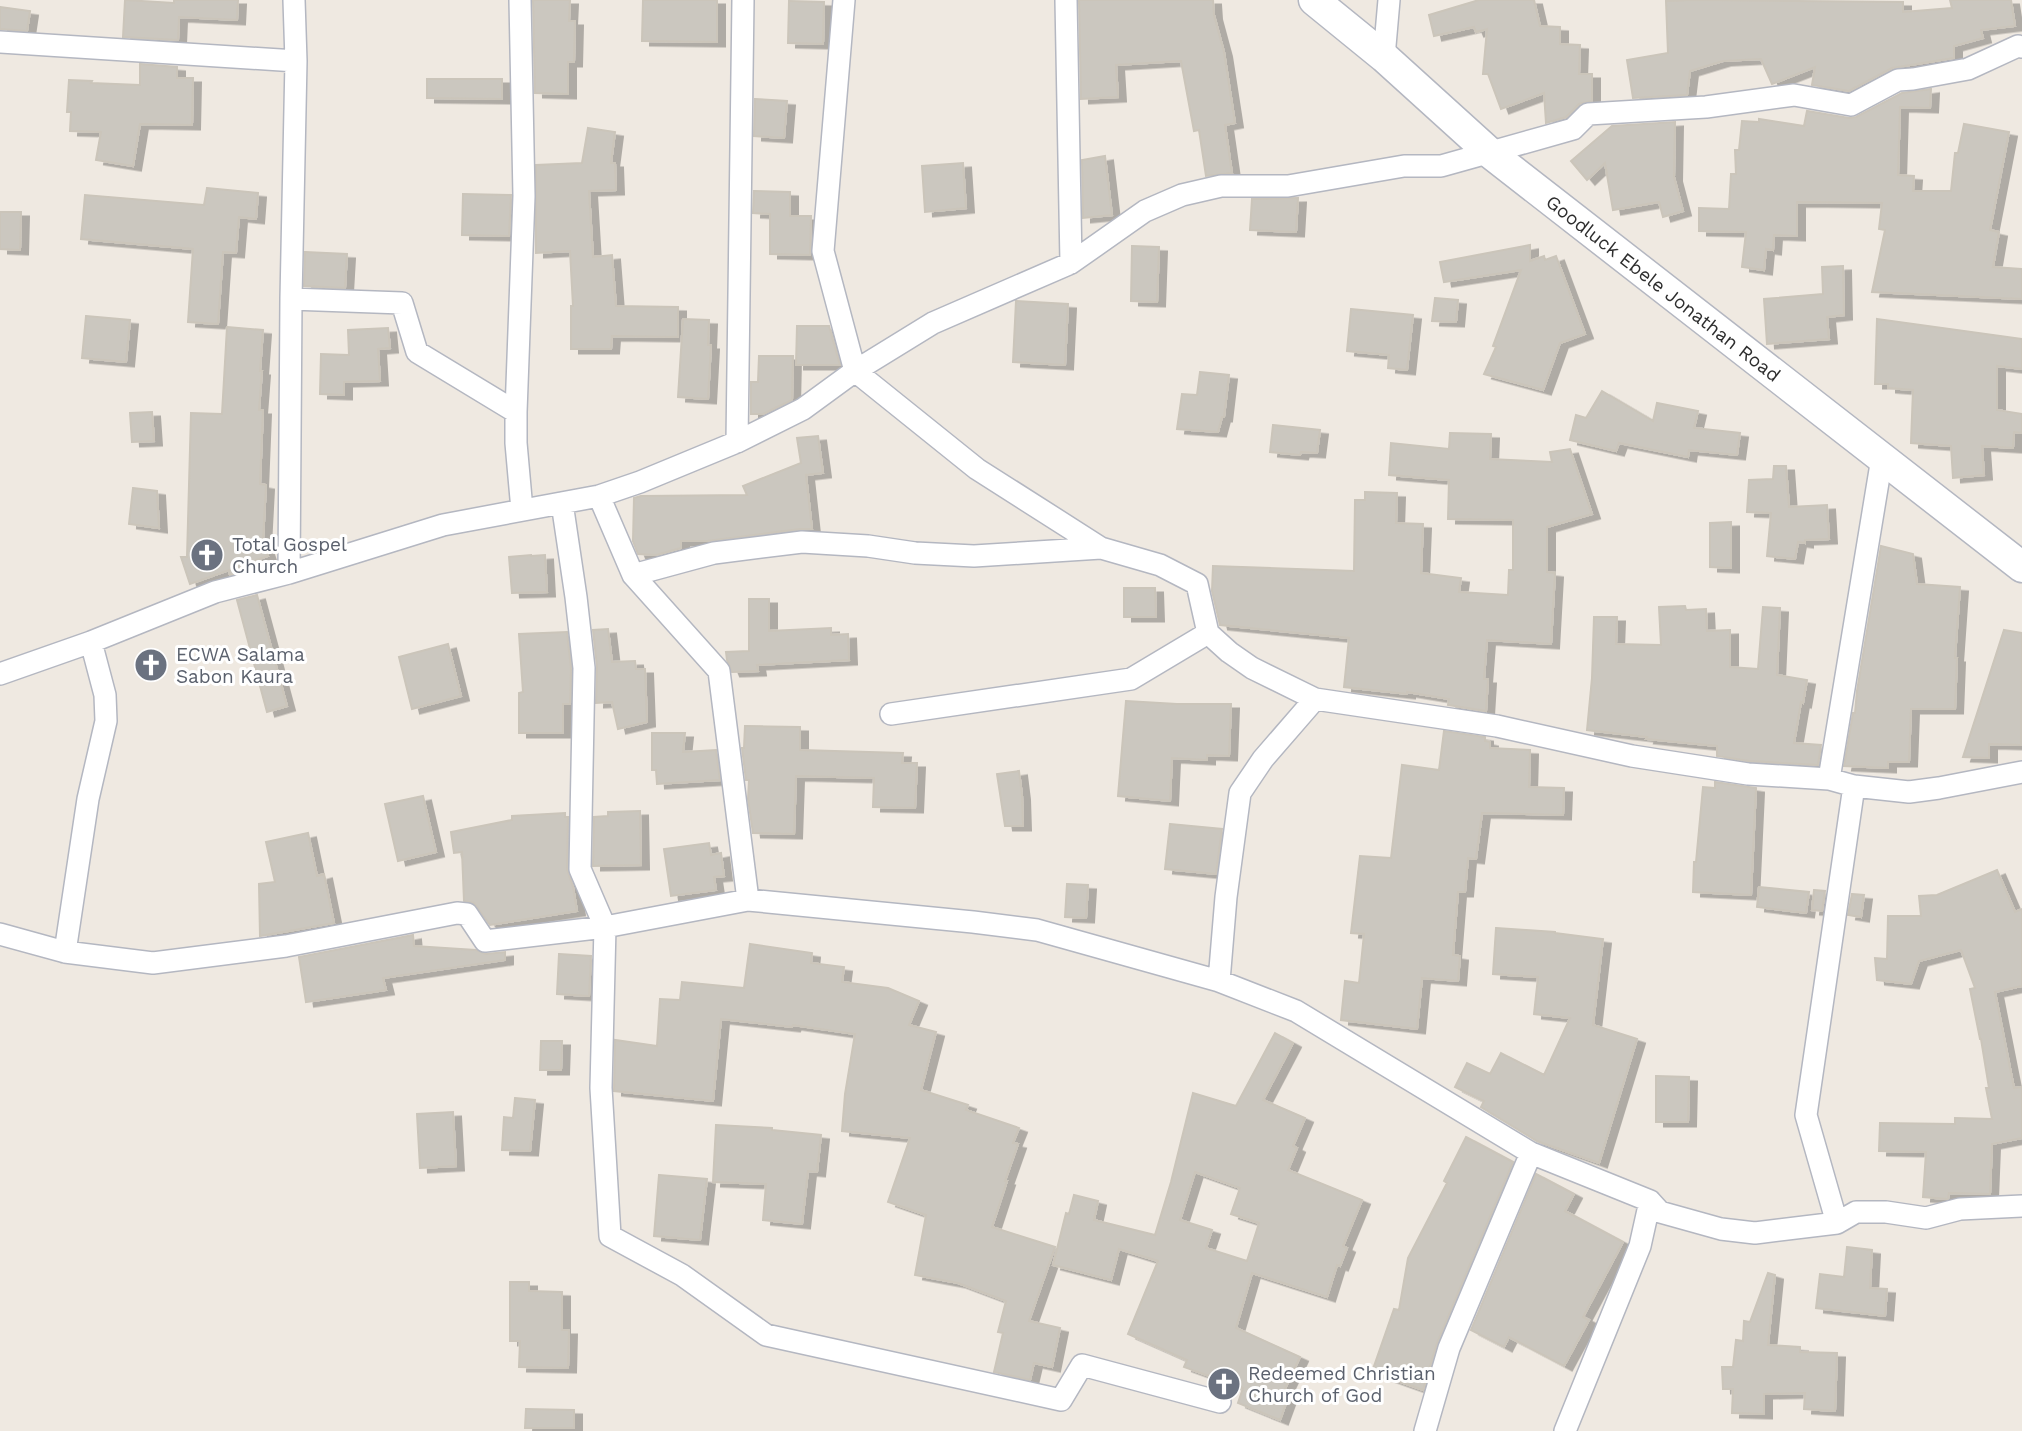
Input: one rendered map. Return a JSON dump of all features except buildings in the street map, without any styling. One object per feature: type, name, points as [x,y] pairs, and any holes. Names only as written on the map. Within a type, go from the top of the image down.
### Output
[{"type":"main road","name":"Goodluck Ebele Jonathan Road","points":[[1314,0],[1384,57],[1490,153],[2022,566]]},
{"type":"street","points":[[289,573],[296,61],[294,0]]},
{"type":"street","points":[[520,0],[524,196],[516,443],[522,510]]},
{"type":"street","points":[[737,442],[743,0]]},
{"type":"street","points":[[844,0],[823,251],[855,371],[977,469],[1101,548]]},
{"type":"street","points":[[1066,0],[1071,263]]},
{"type":"street","points":[[1384,57],[1389,0]]},
{"type":"street","points":[[0,42],[296,61]]},
{"type":"street","points":[[0,674],[91,642],[215,592],[289,573],[443,524],[598,496],[640,482],[737,442],[803,408],[855,371],[933,323],[1071,263],[1145,211],[1182,195],[1221,186],[1288,186],[1404,166],[1441,166],[1573,129],[1588,114],[1706,107],[1794,95],[1851,105],[1898,80],[1968,69],[2018,46],[2022,47]]},
{"type":"street","points":[[291,299],[402,303],[417,352],[516,412]]},
{"type":"street","points":[[1829,779],[1882,458]]},
{"type":"street","points":[[598,496],[633,575],[719,671],[748,900]]},
{"type":"street","points":[[562,503],[584,668],[580,869],[605,927],[601,1088],[610,1236],[682,1275],[766,1335],[1061,1400],[1082,1365],[1220,1402]]},
{"type":"street","points":[[633,575],[715,553],[802,542],[974,556],[1101,548],[1160,565],[1197,584],[1208,633],[1251,668],[1315,699],[1497,726],[1632,755],[1735,772],[1829,779],[1854,786],[1909,792],[2022,772]]},
{"type":"street","points":[[891,714],[1131,679],[1208,633]]},
{"type":"street","points":[[65,952],[88,799],[106,721],[105,695],[91,642]]},
{"type":"street","points":[[1219,981],[1226,897],[1240,793],[1264,759],[1315,699]]},
{"type":"street","points":[[1837,1223],[1806,1115],[1854,786]]},
{"type":"street","points":[[0,934],[65,952],[153,963],[286,946],[457,913],[467,914],[485,941],[605,927],[748,900],[1037,930],[1219,981],[1296,1012],[1531,1153],[1650,1201],[1660,1212],[1721,1229],[1755,1233],[1837,1223],[1856,1212],[1886,1212],[1926,1218],[1960,1209],[2022,1206]]},
{"type":"street","points":[[1425,1431],[1449,1348],[1531,1153]]},
{"type":"street","points":[[1564,1431],[1640,1246],[1650,1201]]},
{"type":"place","name":"Total Gospel Church","points":[[207,555]]},
{"type":"place","name":"ECWA Salama Sabon Kaura","points":[[151,665]]},
{"type":"place","name":"Redeemed Christian Church of God","points":[[1224,1384]]}]
